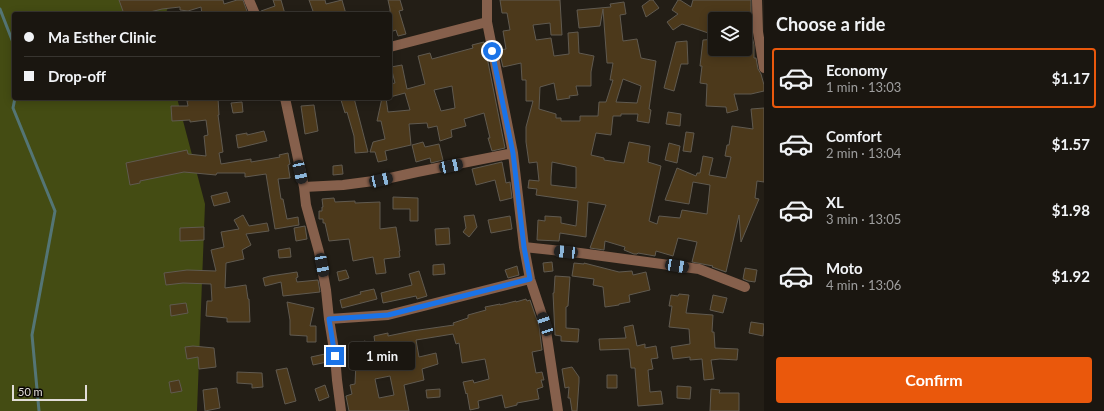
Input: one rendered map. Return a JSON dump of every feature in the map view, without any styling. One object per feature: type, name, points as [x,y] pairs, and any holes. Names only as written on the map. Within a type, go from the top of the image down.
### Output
[{"type":"street","points":[[249,0],[254,12]]},
{"type":"street","points":[[487,0],[487,22],[513,153],[524,247],[530,279],[545,324],[558,411]]},
{"type":"street","points":[[757,0],[758,32],[764,68]]},
{"type":"street","points":[[392,46],[487,22]]},
{"type":"street","points":[[284,100],[304,187],[306,205],[319,252],[326,290],[341,411]]},
{"type":"street","points":[[304,187],[343,185],[381,180],[513,153]]},
{"type":"street","points":[[524,247],[699,269],[745,287]]},
{"type":"street","points":[[329,319],[388,315],[530,279]]},
{"type":"green space","points":[[0,0],[166,0],[170,4],[166,12],[12,12],[12,100],[178,100],[205,204],[197,411],[0,411]]},
{"type":"building","points":[[119,0],[223,0],[224,4],[237,0],[243,0],[247,12],[202,12],[201,7],[188,11],[180,10],[180,7],[150,12],[123,12]]},
{"type":"building","points":[[273,0],[281,0],[284,12],[261,12],[261,11],[275,6]]},
{"type":"building","points":[[309,0],[325,0],[326,4],[342,0],[345,12],[313,12]]},
{"type":"building","points":[[388,0],[400,0],[403,10],[399,11],[406,34],[398,36],[396,30],[392,31],[392,12],[390,12]]},
{"type":"building","points":[[500,0],[560,0],[562,35],[551,35],[550,23],[533,25],[536,40],[551,38],[554,56],[569,54],[568,33],[578,32],[579,53],[594,56],[591,72],[591,86],[576,86],[578,95],[557,100],[554,83],[540,87],[539,109],[556,114],[556,118],[561,118],[561,121],[580,121],[580,116],[598,116],[599,102],[606,102],[613,80],[610,80],[613,63],[607,63],[603,9],[600,26],[579,28],[577,10],[611,7],[610,4],[624,2],[626,14],[620,15],[623,41],[637,39],[641,58],[656,61],[649,109],[651,110],[649,123],[637,121],[638,114],[621,114],[621,116],[613,116],[611,135],[596,133],[591,155],[604,158],[604,160],[624,163],[629,142],[650,146],[648,162],[661,166],[649,221],[657,224],[659,216],[680,218],[682,210],[707,214],[710,185],[693,182],[689,204],[665,200],[677,168],[696,176],[697,173],[700,173],[703,156],[713,158],[709,175],[726,178],[731,157],[725,156],[727,145],[729,145],[732,126],[753,129],[751,109],[764,108],[764,182],[757,181],[755,198],[759,199],[741,242],[739,215],[726,272],[712,267],[713,266],[692,262],[697,242],[678,238],[673,256],[656,251],[655,256],[638,253],[634,254],[624,250],[625,247],[605,241],[604,250],[590,248],[606,205],[588,202],[586,237],[560,233],[559,241],[537,240],[538,220],[545,221],[545,216],[561,217],[561,223],[576,226],[578,201],[536,195],[537,189],[528,188],[529,180],[539,181],[537,162],[529,163],[526,142],[526,127],[533,101],[526,101],[526,80],[522,80],[521,63],[503,67],[499,50],[506,49],[503,31],[510,30],[507,13],[502,13]],"holes":[[[623,79],[641,86],[637,103],[616,102]],[[552,162],[576,167],[576,188],[551,185]]]},
{"type":"building","points":[[650,0],[653,0],[659,8],[646,17],[642,6]]},
{"type":"building","points":[[678,0],[691,7],[693,0],[751,0],[751,12],[708,12],[708,33],[682,24],[673,30],[667,22],[678,14],[672,10]]},
{"type":"building","points":[[752,36],[754,58],[756,58],[758,69],[761,74],[764,91],[751,94],[734,94],[738,110],[727,113],[726,107],[706,106],[707,84],[700,83],[703,40],[708,40],[708,56],[752,56]]},
{"type":"building","points":[[687,41],[688,64],[681,64],[674,91],[664,88],[676,42]]},
{"type":"building","points":[[484,42],[505,148],[492,151],[488,138],[490,138],[484,113],[464,119],[466,126],[451,130],[452,137],[440,141],[437,126],[428,128],[427,123],[409,124],[411,145],[385,151],[387,160],[378,162],[375,152],[370,152],[373,142],[385,139],[381,121],[377,121],[382,100],[386,100],[388,112],[410,110],[405,93],[392,96],[392,84],[395,83],[392,67],[402,65],[407,89],[425,84],[418,56],[430,53],[432,59],[473,48],[472,45]],"holes":[[[452,86],[455,108],[441,111],[434,90]]]},
{"type":"building","points":[[218,100],[218,115],[223,152],[219,153],[221,164],[251,159],[251,162],[280,157],[279,155],[288,153],[290,178],[278,179],[281,199],[283,199],[287,219],[298,217],[299,225],[275,229],[266,174],[245,177],[245,173],[217,173],[216,175],[184,172],[140,181],[140,183],[130,185],[126,163],[187,150],[188,154],[206,156],[204,136],[208,135],[206,120],[190,122],[190,120],[172,121],[171,106],[188,106],[187,101]]},
{"type":"building","points":[[341,100],[355,100],[368,152],[355,153],[354,136],[347,112],[345,113]]},
{"type":"building","points":[[242,102],[243,112],[233,113],[231,103]]},
{"type":"building","points":[[314,105],[318,131],[305,134],[301,106]]},
{"type":"building","points":[[668,112],[681,114],[680,126],[666,124]]},
{"type":"building","points":[[264,131],[267,141],[238,148],[236,135],[247,133],[247,135]]},
{"type":"building","points":[[686,132],[694,133],[691,152],[683,151]]},
{"type":"building","points":[[423,142],[425,147],[439,144],[443,160],[431,163],[430,158],[416,162],[412,145]]},
{"type":"building","points":[[669,143],[680,146],[677,163],[665,160]]},
{"type":"building","points":[[502,162],[506,183],[510,182],[512,198],[500,201],[495,180],[476,185],[472,169]]},
{"type":"building","points":[[342,165],[343,174],[333,175],[333,166]]},
{"type":"building","points":[[227,192],[230,202],[214,206],[211,196]]},
{"type":"building","points":[[393,197],[418,198],[418,221],[410,221],[410,209],[393,209]]},
{"type":"building","points":[[334,198],[335,202],[380,202],[380,229],[396,227],[400,251],[400,257],[384,259],[386,273],[376,274],[373,257],[353,261],[349,239],[329,241],[325,223],[323,223],[323,219],[319,219],[319,211],[322,211],[323,207],[322,199]]},
{"type":"building","points":[[243,215],[249,226],[267,223],[269,231],[246,234],[251,245],[242,250],[244,259],[226,263],[225,288],[246,285],[249,299],[250,322],[227,322],[227,318],[206,316],[207,301],[212,301],[211,284],[183,283],[166,285],[164,273],[187,270],[216,271],[211,250],[224,247],[221,232],[239,229],[234,220]]},
{"type":"building","points":[[474,215],[477,227],[469,237],[463,232],[466,228],[464,216]]},
{"type":"building","points":[[510,216],[512,229],[491,233],[488,220]]},
{"type":"building","points":[[305,226],[307,239],[296,241],[294,228]]},
{"type":"building","points":[[204,227],[204,240],[180,241],[180,228]]},
{"type":"building","points":[[449,228],[450,244],[436,245],[435,229]]},
{"type":"building","points":[[290,248],[291,257],[279,258],[278,250]]},
{"type":"building","points":[[552,262],[553,271],[544,272],[543,263]]},
{"type":"building","points":[[574,263],[584,263],[619,272],[632,271],[633,275],[646,272],[650,290],[629,295],[630,302],[605,307],[603,287],[593,285],[594,279],[572,276]]},
{"type":"building","points":[[444,264],[445,274],[433,275],[433,265]]},
{"type":"building","points":[[517,266],[519,275],[508,278],[505,270]]},
{"type":"building","points":[[745,268],[757,270],[755,282],[743,279]]},
{"type":"building","points":[[346,270],[349,278],[339,281],[337,272]]},
{"type":"building","points":[[419,271],[427,296],[417,299],[416,296],[383,303],[381,293],[412,285],[409,274]]},
{"type":"building","points":[[297,272],[297,282],[318,280],[320,292],[283,296],[281,282],[265,286],[263,278]]},
{"type":"building","points":[[555,276],[570,277],[568,306],[566,307],[566,328],[579,329],[578,342],[561,341],[561,336],[555,335],[553,293]]},
{"type":"building","points":[[374,289],[377,299],[342,308],[340,300],[361,294],[360,292]]},
{"type":"building","points":[[679,294],[689,295],[686,313],[713,315],[712,332],[714,332],[715,348],[738,349],[737,360],[711,360],[714,379],[704,380],[702,359],[690,360],[690,357],[673,359],[671,347],[690,344],[689,329],[669,327],[672,306],[669,306],[671,295],[678,296]]},
{"type":"building","points":[[713,295],[727,298],[723,313],[710,310]]},
{"type":"building","points":[[526,299],[527,301],[530,300],[539,326],[542,350],[532,352],[536,373],[542,372],[544,380],[541,380],[543,387],[537,389],[539,399],[517,403],[517,405],[505,408],[502,395],[478,401],[479,408],[470,410],[467,393],[466,394],[463,382],[473,380],[474,383],[489,379],[485,359],[462,363],[459,343],[456,344],[453,334],[416,340],[419,357],[436,353],[438,364],[422,369],[424,380],[404,385],[409,411],[349,411],[346,396],[352,394],[350,385],[355,384],[356,363],[353,363],[354,353],[356,353],[358,346],[364,344],[364,341],[375,344],[374,336],[388,333],[388,336],[454,325],[453,323],[468,318],[468,315],[486,310],[485,307]],"holes":[[[390,376],[394,395],[379,398],[375,379]]]},
{"type":"building","points":[[287,302],[314,308],[310,326],[316,326],[316,342],[307,342],[307,336],[290,335],[290,320]]},
{"type":"building","points":[[186,303],[188,313],[171,316],[170,305]]},
{"type":"building","points":[[751,322],[764,324],[763,336],[749,333]]},
{"type":"building","points":[[633,325],[637,346],[645,344],[645,348],[656,346],[658,358],[651,359],[653,369],[648,370],[650,392],[661,391],[663,404],[638,406],[635,368],[631,368],[629,349],[600,350],[599,339],[626,338],[624,327]]},
{"type":"building","points":[[193,346],[214,348],[216,367],[199,369],[198,357],[187,359],[185,347]]},
{"type":"building","points":[[325,354],[327,362],[313,365],[311,357]]},
{"type":"building","points":[[572,367],[579,377],[577,411],[572,411],[570,398],[568,398],[569,387],[565,388],[562,369]]},
{"type":"building","points":[[287,368],[296,401],[285,404],[276,370]]},
{"type":"building","points":[[237,372],[262,373],[263,387],[252,388],[252,384],[237,383]]},
{"type":"building","points":[[607,375],[617,375],[617,388],[607,388]]},
{"type":"building","points":[[179,380],[182,391],[171,393],[169,382]]},
{"type":"building","points":[[325,385],[329,397],[319,401],[315,389]]},
{"type":"building","points":[[677,386],[691,387],[690,399],[677,398]]},
{"type":"building","points":[[217,388],[220,408],[205,411],[203,390]]},
{"type":"building","points":[[440,389],[440,397],[427,398],[426,390]]},
{"type":"building","points":[[711,389],[720,390],[719,393],[739,393],[739,411],[710,411]]},
{"type":"waterway","points":[[0,9],[12,40]]},
{"type":"waterway","points":[[15,100],[13,108],[55,211],[32,335],[39,411]]},
{"type":"route","points":[[335,356],[329,319],[388,315],[530,279],[524,247],[513,153],[492,51]]}]
